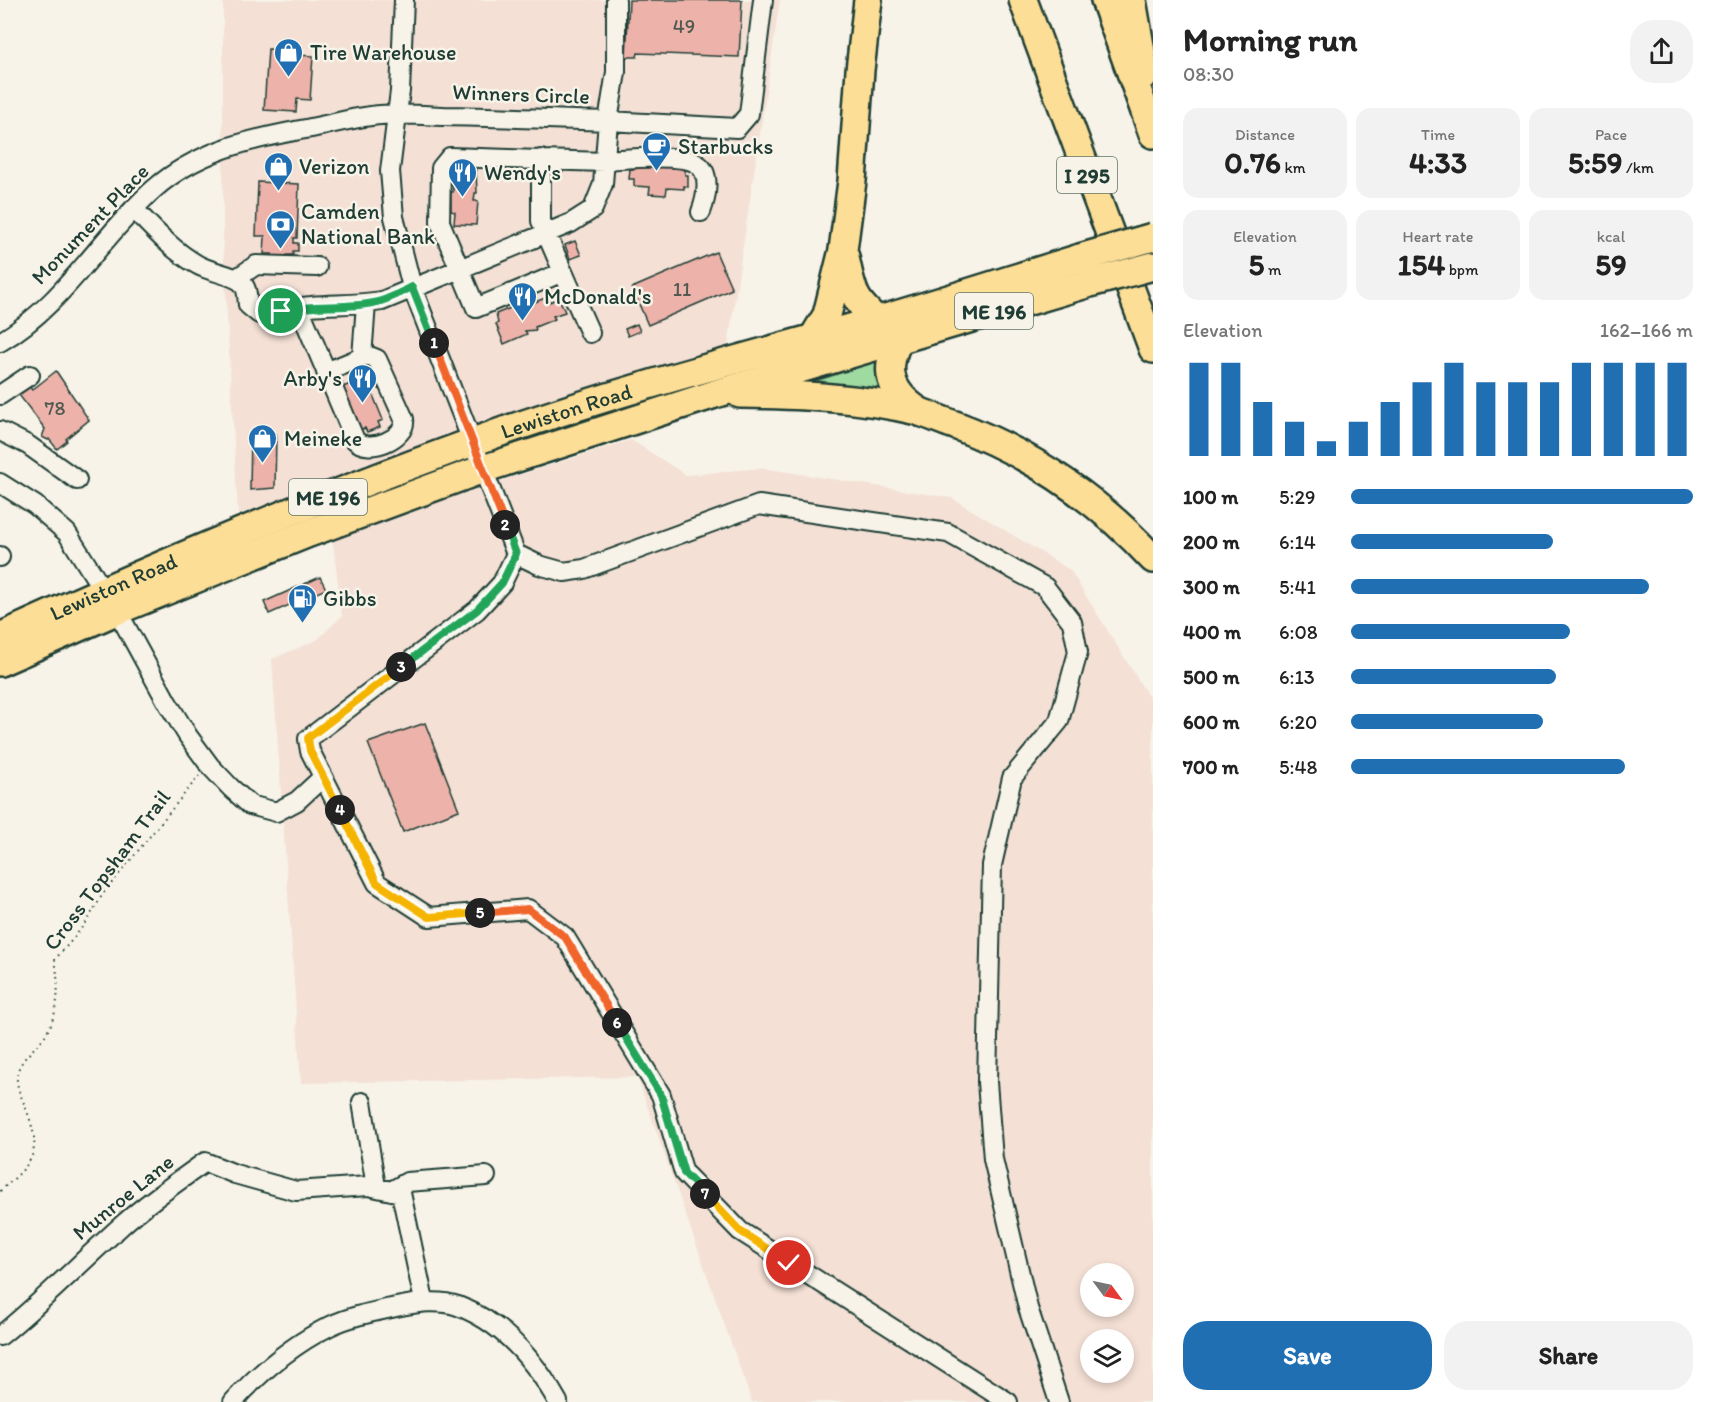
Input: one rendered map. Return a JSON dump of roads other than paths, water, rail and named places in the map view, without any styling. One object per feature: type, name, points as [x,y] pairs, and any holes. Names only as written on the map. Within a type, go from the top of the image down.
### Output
[{"type":"highway","points":[[813,338],[827,315],[843,250],[852,181],[860,70],[868,0]]},
{"type":"highway","name":"I 295","points":[[1023,0],[1153,349]]},
{"type":"highway","points":[[1105,0],[1153,134]]},
{"type":"highway","points":[[1132,0],[1153,114]]},
{"type":"highway","name":"Lewiston Road","points":[[0,662],[109,601],[184,555],[388,473],[673,376],[921,308],[1153,237]]},
{"type":"highway","points":[[843,250],[853,292],[858,303],[898,339]]},
{"type":"highway","name":"Lewiston Road","points":[[0,636],[309,533],[483,469],[715,394],[1153,266]]},
{"type":"highway","points":[[920,412],[900,396],[893,382],[891,358],[898,339],[921,308]]},
{"type":"highway","points":[[715,394],[823,397],[870,402],[920,412],[991,439],[1042,466],[1107,514],[1153,559]]},
{"type":"street","points":[[404,0],[398,115],[390,171],[394,217],[412,287],[516,554],[539,565],[564,572],[584,569],[759,505],[948,533],[1045,587],[1072,622],[1078,652],[1059,721],[1012,778],[992,865],[987,1082],[993,1159],[1028,1308],[1059,1402]]},
{"type":"street","points":[[616,0],[615,72],[608,121],[737,128],[749,114],[763,0]]},
{"type":"street","name":"Winners Circle","points":[[237,278],[246,289],[248,305],[259,314],[272,314],[299,307],[366,304],[382,301],[571,223],[593,209],[603,184],[608,121],[398,115]]},
{"type":"street","name":"Monument Place","points":[[0,342],[31,319],[55,297],[154,189],[180,169],[210,153],[259,138],[373,116],[398,115]]},
{"type":"street","points":[[563,272],[476,308],[440,222],[441,168],[450,157],[605,161],[687,159],[697,163],[705,179],[707,197],[701,212]]},
{"type":"street","points":[[541,159],[541,221],[590,333]]},
{"type":"street","points":[[134,210],[170,245],[187,258],[216,273],[237,278],[256,265],[317,267]]},
{"type":"street","points":[[362,357],[366,304]]},
{"type":"street","points":[[299,307],[326,372],[358,443],[370,446],[401,432],[405,423],[404,419],[377,359],[372,356],[362,357],[326,372]]},
{"type":"street","points":[[0,395],[30,375]]},
{"type":"street","points":[[0,431],[28,445],[77,480]]},
{"type":"street","points":[[0,483],[35,505],[67,533],[188,736],[231,788],[250,805],[276,812],[297,801],[323,777]]},
{"type":"street","points":[[516,554],[502,583],[477,610],[308,738],[310,751],[377,883],[429,917],[528,909],[565,937],[661,1095],[684,1173],[740,1231],[1008,1402]]},
{"type":"street","points":[[362,1102],[384,1189]]},
{"type":"street","name":"Munroe Lane","points":[[0,1336],[32,1310],[122,1225],[205,1162],[235,1174],[296,1191],[368,1186],[384,1189]]},
{"type":"street","points":[[384,1189],[406,1182],[486,1176]]},
{"type":"street","points":[[384,1189],[401,1193],[424,1301]]},
{"type":"street","points":[[234,1402],[287,1353],[331,1326],[363,1314],[424,1301],[457,1306],[495,1325],[526,1354],[558,1402]]},
{"type":"place","name":"Tire Warehouse","points":[[289,78]]},
{"type":"place","name":"Starbucks","points":[[657,172]]},
{"type":"place","name":"Verizon","points":[[278,192]]},
{"type":"place","name":"Wendy's","points":[[463,198]]},
{"type":"place","name":"Camden National Bank","points":[[280,250]]},
{"type":"place","name":"McDonald's","points":[[523,322]]},
{"type":"place","name":"Arby's","points":[[363,404]]},
{"type":"place","name":"Meineke","points":[[263,464]]},
{"type":"place","name":"Gibbs","points":[[302,624]]}]
